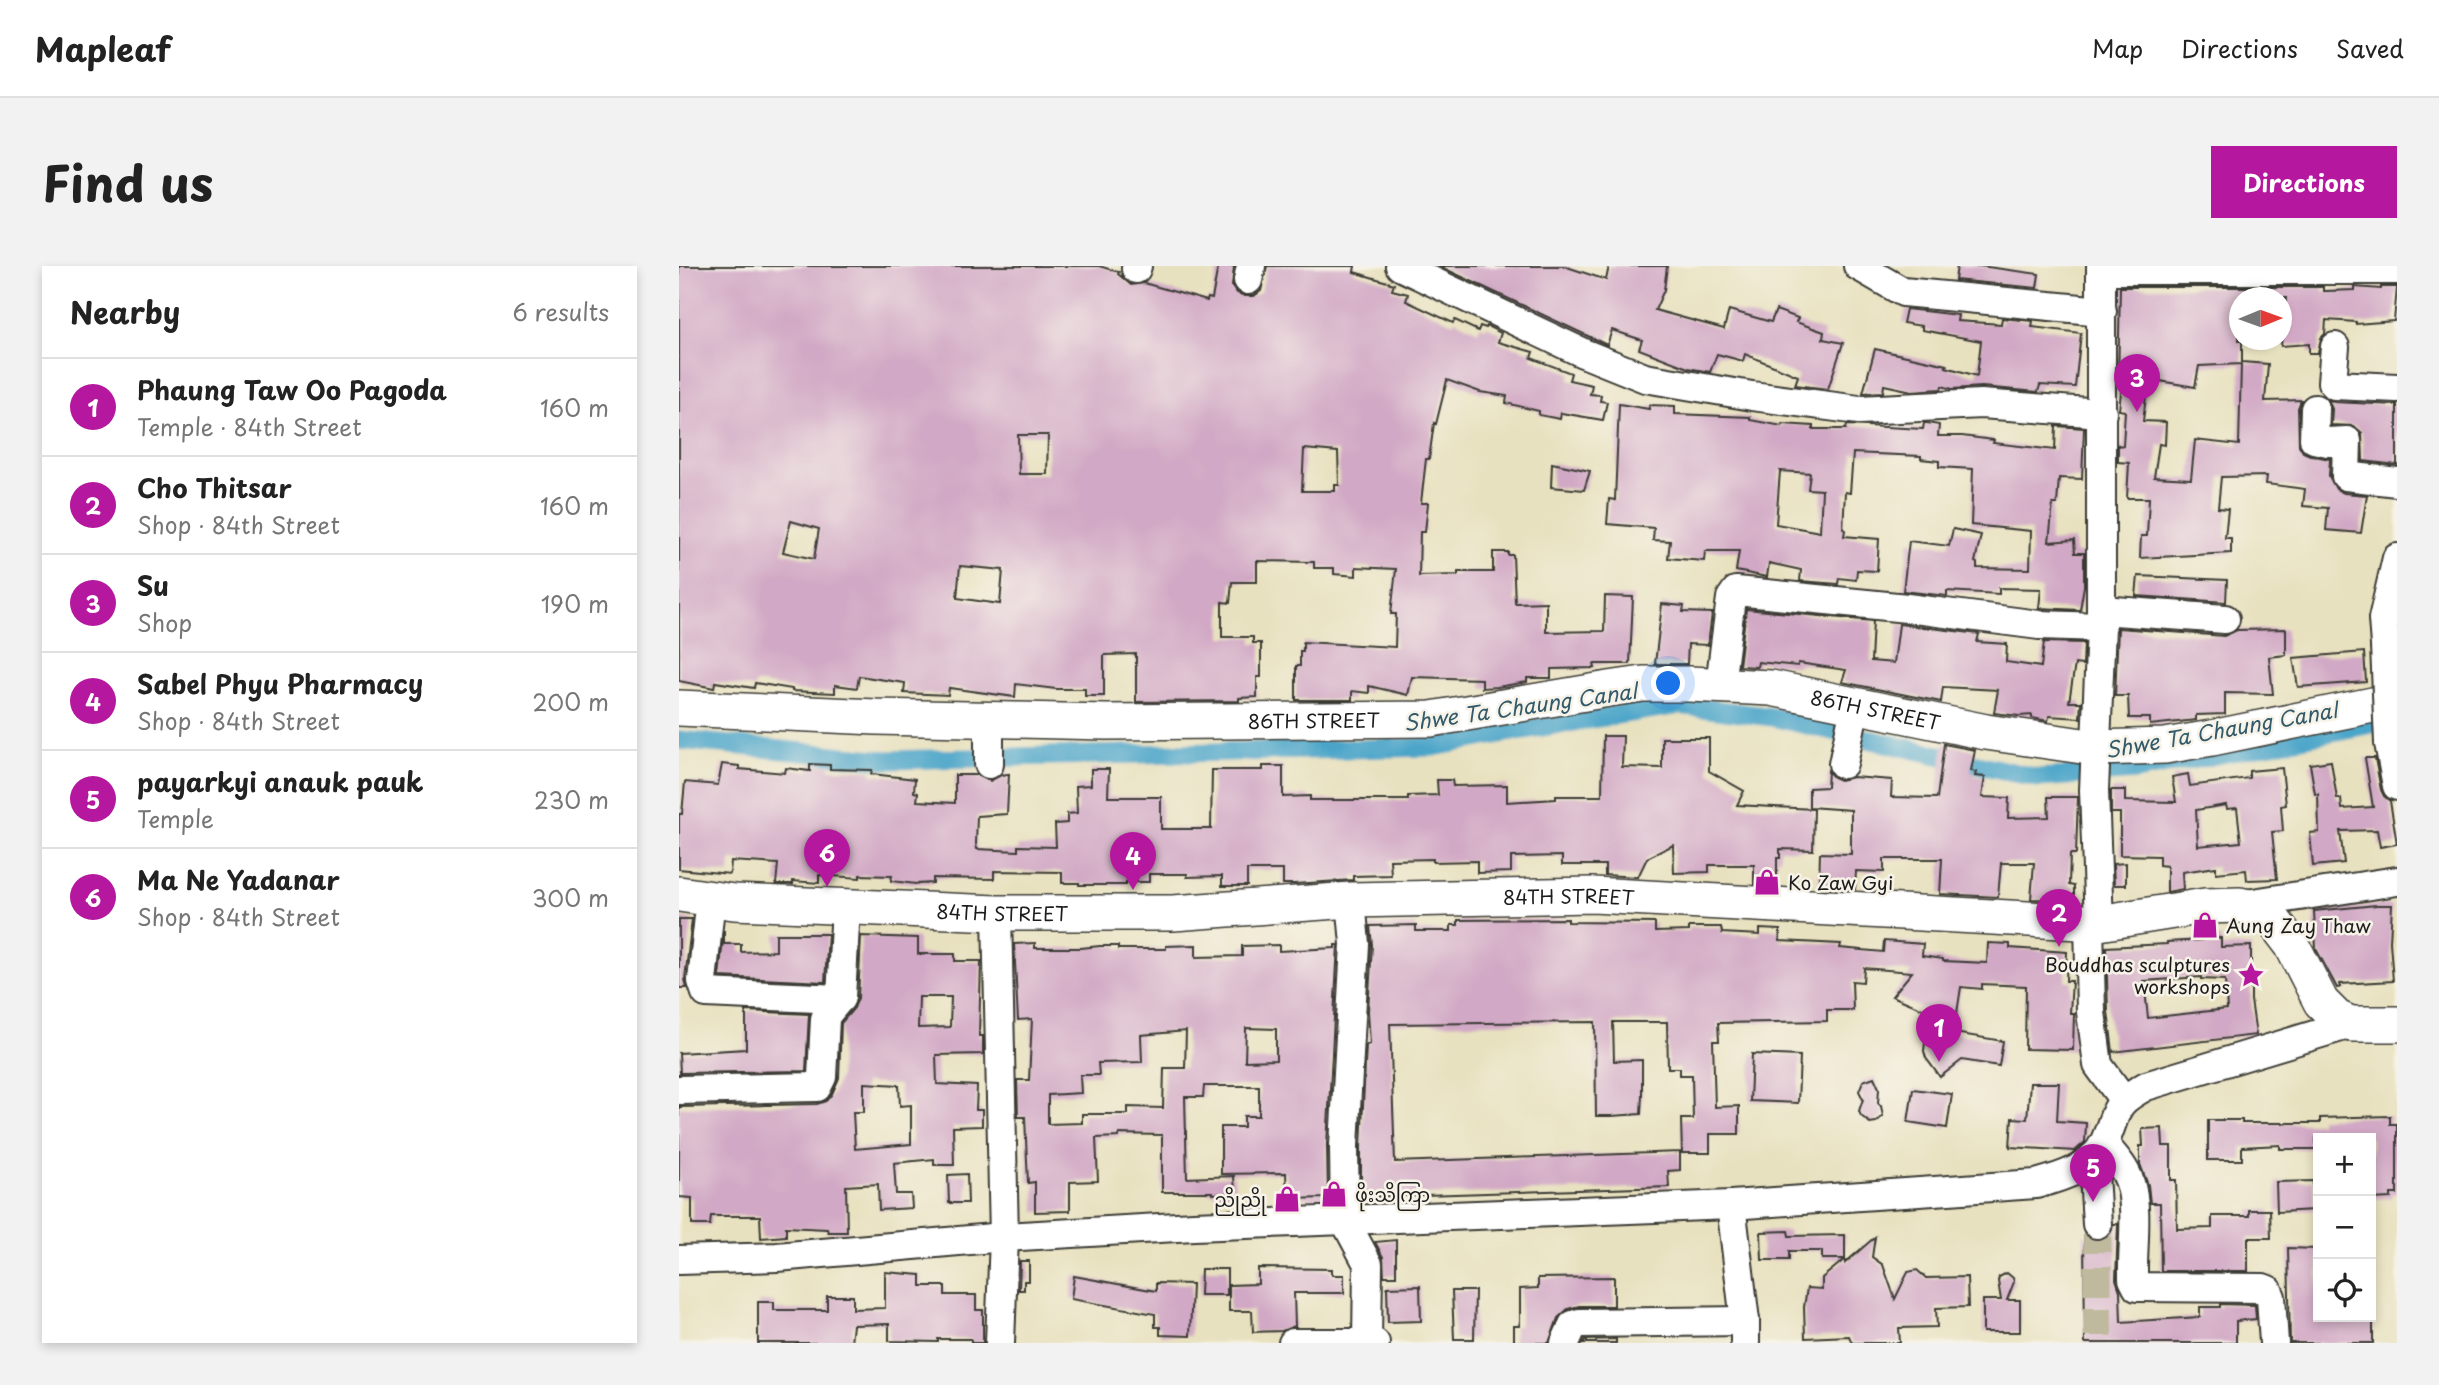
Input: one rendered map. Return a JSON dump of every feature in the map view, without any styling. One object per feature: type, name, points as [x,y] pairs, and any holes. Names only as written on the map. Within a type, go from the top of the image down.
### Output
[{"type":"main road","name":"86TH STREET","points":[[679,708],[876,717],[989,742],[1172,722],[1431,719],[1643,684],[1720,685],[1771,688],[1849,735],[1986,732],[2096,755],[2212,738],[2397,699]]},
{"type":"main road","name":"84TH STREET","points":[[695,896],[997,914],[1173,913],[1351,900],[1593,895],[2094,922],[2205,906],[2240,905],[2259,909],[2273,920],[2293,945],[2321,1002],[2337,1018],[2351,1024]]},
{"type":"main road","points":[[2351,1024],[2397,1024]]},
{"type":"street","points":[[1400,266],[1583,353],[1644,378],[1859,410],[1981,404],[2102,413]]},
{"type":"street","points":[[1858,266],[1903,292],[2102,311]]},
{"type":"street","points":[[2123,1099],[2098,1065],[2091,1012],[2094,790],[2101,619],[2101,268],[2397,270]]},
{"type":"street","points":[[2335,348],[2332,382],[2335,385],[2397,388]]},
{"type":"street","points":[[2315,409],[2314,439],[2328,442],[2347,441],[2346,476],[2397,482]]},
{"type":"street","points":[[2397,558],[2383,619],[2389,743],[2397,786]]},
{"type":"street","points":[[1720,685],[1731,598],[1736,591],[1907,608],[2039,625],[2101,619],[2225,619]]},
{"type":"street","points":[[2240,905],[2397,881]]},
{"type":"street","points":[[695,896],[702,981],[706,993],[840,999]]},
{"type":"street","points":[[1293,1343],[1370,1342],[1368,1264],[1345,1221],[1344,1146],[1355,944],[1351,900]]},
{"type":"street","points":[[679,1090],[817,1087],[822,1077],[825,1019],[840,999],[846,907]]},
{"type":"street","points":[[997,914],[1004,1237],[1000,1343]]},
{"type":"street","points":[[679,1260],[777,1257],[1004,1237],[1194,1226],[1731,1205],[2036,1184],[2077,1170],[2098,1150],[2123,1099],[2146,1086],[2351,1024]]},
{"type":"street","points":[[2097,1224],[2098,1150]]},
{"type":"street","points":[[2098,1150],[2122,1166],[2133,1193],[2133,1279],[2137,1287],[2268,1290],[2271,1297],[2274,1343]]},
{"type":"street","points":[[1565,1343],[1573,1325],[1579,1323],[1745,1332],[1731,1205]]},
{"type":"building","points":[[679,266],[1099,266],[1119,272],[1131,285],[1144,283],[1207,301],[1208,298],[1212,299],[1218,266],[1234,266],[1232,286],[1237,293],[1254,296],[1261,291],[1267,266],[1355,266],[1354,272],[1394,284],[1392,290],[1408,294],[1406,301],[1453,323],[1455,320],[1478,331],[1480,326],[1487,326],[1501,333],[1498,342],[1533,352],[1531,358],[1571,373],[1569,380],[1592,385],[1590,394],[1601,395],[1600,401],[1607,402],[1603,420],[1561,413],[1560,419],[1539,415],[1539,411],[1506,403],[1507,396],[1480,392],[1447,380],[1436,424],[1434,423],[1429,459],[1426,459],[1421,503],[1428,503],[1425,532],[1420,532],[1419,576],[1493,572],[1493,552],[1508,552],[1508,555],[1513,555],[1515,603],[1546,602],[1546,632],[1604,631],[1605,596],[1633,597],[1630,664],[1594,664],[1595,668],[1551,669],[1551,678],[1527,678],[1527,682],[1482,688],[1482,679],[1412,677],[1408,695],[1369,686],[1369,693],[1352,691],[1352,700],[1296,700],[1296,666],[1300,666],[1303,642],[1395,647],[1396,614],[1391,614],[1396,569],[1356,567],[1356,576],[1334,574],[1334,568],[1314,568],[1314,562],[1257,561],[1257,582],[1232,582],[1230,603],[1222,602],[1222,637],[1253,637],[1253,643],[1261,643],[1261,677],[1257,677],[1257,697],[1239,698],[1239,701],[1136,702],[1136,654],[1104,655],[1104,696],[1085,696],[1085,689],[1016,684],[1015,697],[949,688],[948,695],[904,693],[905,683],[859,676],[857,688],[835,685],[835,693],[792,691],[755,683],[754,688],[715,682],[714,688],[679,681]],"holes":[[[1018,435],[1048,435],[1047,474],[1019,474]],[[1304,449],[1338,452],[1339,485],[1335,485],[1335,491],[1302,491]],[[791,521],[819,529],[814,559],[783,552]],[[960,566],[1003,570],[1000,604],[957,598]]]},
{"type":"building","points":[[1439,266],[1564,266],[1606,280],[1609,266],[1667,266],[1664,290],[1655,310],[1724,329],[1729,310],[1771,322],[1776,310],[1798,318],[1796,322],[1824,332],[1823,339],[1843,343],[1828,389],[1795,385],[1798,376],[1745,354],[1743,361],[1717,354],[1710,372],[1688,368],[1639,349],[1642,340],[1612,330],[1607,345]]},
{"type":"building","points":[[1957,266],[1980,266],[2039,274],[2037,288],[1955,280]]},
{"type":"building","points":[[2120,287],[2229,287],[2229,350],[2242,350],[2242,362],[2268,364],[2265,401],[2301,400],[2298,408],[2299,445],[2303,452],[2330,459],[2329,476],[2336,489],[2344,493],[2367,495],[2361,533],[2326,530],[2328,508],[2303,506],[2305,489],[2266,484],[2267,476],[2221,477],[2218,508],[2228,509],[2225,538],[2231,538],[2231,553],[2140,558],[2141,536],[2147,536],[2149,498],[2127,498],[2129,463],[2118,462],[2118,445],[2123,446],[2125,411],[2119,410],[2122,383],[2118,383]],"holes":[[[2241,364],[2239,445],[2195,440],[2191,479],[2154,477],[2159,444],[2165,445],[2166,422],[2143,421],[2148,379],[2195,387],[2199,366]]]},
{"type":"building","points":[[2292,287],[2323,287],[2323,291],[2326,291],[2355,290],[2355,287],[2397,287],[2394,321],[2356,324],[2326,320],[2325,334],[2321,338],[2318,353],[2309,353],[2309,344],[2292,345]]},
{"type":"building","points":[[1906,309],[1958,315],[1957,321],[2001,324],[2002,318],[2033,321],[2032,327],[2081,333],[2075,387],[2040,385],[2038,392],[1982,387],[1952,389],[1942,386],[1941,389],[1912,391],[1884,385],[1883,392],[1863,393],[1875,349],[1947,365],[1946,367],[1977,376],[1981,341],[1922,330],[1922,326],[1903,323]]},
{"type":"building","points":[[2328,399],[2334,402],[2397,405],[2397,465],[2363,461],[2362,433],[2354,426],[2331,425],[2332,409]]},
{"type":"building","points":[[1619,404],[1649,409],[1649,405],[1675,406],[1675,414],[1750,417],[1750,420],[1782,426],[1813,426],[1813,429],[1846,429],[1847,425],[1923,429],[1924,423],[1927,423],[1939,425],[1938,436],[1962,436],[1994,440],[1993,443],[2055,450],[2056,426],[2084,428],[2082,479],[2059,478],[2049,542],[2074,540],[2075,553],[2084,553],[2084,586],[2080,610],[2039,608],[2041,589],[1999,588],[1999,594],[1947,591],[1947,596],[1903,591],[1909,541],[1949,546],[1953,529],[1981,535],[1975,562],[1977,568],[2030,569],[2031,531],[1971,525],[1973,469],[1939,467],[1939,461],[1921,459],[1921,456],[1853,453],[1850,493],[1845,492],[1844,536],[1879,539],[1877,571],[1857,570],[1856,580],[1839,578],[1838,584],[1800,581],[1801,570],[1769,563],[1767,577],[1736,571],[1739,551],[1705,551],[1704,561],[1668,558],[1670,541],[1653,540],[1654,528],[1607,524],[1609,499],[1615,500]],"holes":[[[1780,471],[1810,473],[1808,489],[1822,490],[1820,532],[1776,524]]]},
{"type":"building","points":[[1552,463],[1590,471],[1584,490],[1551,487]]},
{"type":"building","points":[[2138,576],[2227,580],[2226,602],[2136,596]]},
{"type":"building","points":[[1662,604],[1684,606],[1683,612],[1712,613],[1708,645],[1688,644],[1687,664],[1655,664]]},
{"type":"building","points":[[1746,609],[1873,621],[1871,661],[1894,663],[1899,624],[1979,634],[1977,642],[2007,644],[2006,662],[2041,667],[2044,642],[2084,643],[2083,665],[2075,664],[2069,702],[2081,702],[2080,718],[2049,716],[2048,721],[2032,718],[2032,715],[1994,713],[1998,690],[1943,687],[1941,702],[1842,682],[1846,670],[1798,663],[1798,666],[1758,662],[1757,667],[1739,666]]},
{"type":"building","points":[[2118,628],[2224,636],[2237,630],[2286,629],[2286,655],[2269,657],[2273,694],[2225,693],[2225,714],[2196,715],[2196,720],[2150,725],[2150,718],[2129,718],[2128,696],[2115,696]]},
{"type":"building","points":[[2364,652],[2366,682],[2298,687],[2293,658]]},
{"type":"building","points":[[1603,736],[1623,736],[1622,767],[1662,768],[1662,738],[1709,738],[1709,771],[1744,791],[1737,805],[1814,809],[1813,850],[1780,849],[1780,858],[1777,858],[1777,885],[1754,884],[1754,865],[1709,865],[1709,872],[1674,873],[1673,845],[1647,858],[1638,877],[1605,875],[1605,865],[1562,865],[1562,856],[1511,857],[1511,872],[1477,873],[1477,861],[1390,860],[1391,875],[1353,876],[1353,880],[1294,884],[1283,884],[1283,870],[1247,870],[1247,886],[1222,886],[1222,876],[1187,877],[1187,874],[1149,874],[1149,882],[1126,882],[1126,885],[1079,885],[1062,883],[1062,872],[994,871],[994,879],[933,878],[933,883],[891,881],[892,876],[860,875],[860,878],[819,875],[819,883],[793,881],[793,884],[776,884],[778,864],[731,861],[730,874],[679,869],[679,814],[682,814],[685,782],[718,785],[722,764],[739,766],[739,769],[785,773],[786,768],[810,771],[810,764],[830,765],[830,769],[872,770],[871,774],[915,779],[914,792],[918,793],[917,801],[955,803],[955,775],[977,775],[990,781],[1009,774],[1007,814],[977,816],[976,844],[977,849],[1018,851],[1018,846],[1056,847],[1055,824],[1067,823],[1067,814],[1077,813],[1076,786],[1091,785],[1091,769],[1109,769],[1108,797],[1161,797],[1161,829],[1211,829],[1212,770],[1263,770],[1263,766],[1283,766],[1283,797],[1310,796],[1310,800],[1408,800],[1408,796],[1438,795],[1437,780],[1452,780],[1453,786],[1507,785],[1507,802],[1556,799],[1556,796],[1602,796]]},
{"type":"building","points":[[1944,744],[1975,750],[1971,771],[1976,772],[1975,776],[1985,777],[1982,797],[2009,798],[2008,818],[2049,817],[2048,797],[2078,797],[2076,854],[2070,854],[2069,885],[2074,886],[2074,901],[2031,899],[2034,863],[2001,863],[1998,897],[1940,894],[1942,859],[1884,859],[1884,872],[1856,871],[1855,889],[1819,887],[1820,853],[1851,854],[1851,810],[1809,807],[1809,788],[1827,787],[1828,771],[1840,780],[1853,777],[1892,780],[1891,797],[1937,798]]},
{"type":"building","points":[[2365,758],[2375,758],[2381,790],[2390,801],[2397,844],[2380,847],[2377,830],[2340,831],[2344,863],[2313,866],[2310,833],[2319,832],[2318,794],[2315,794],[2310,764],[2331,761],[2337,799],[2341,799],[2342,809],[2373,807]]},
{"type":"building","points":[[2282,768],[2286,805],[2281,806],[2283,831],[2272,832],[2277,879],[2247,880],[2246,870],[2216,873],[2216,867],[2182,872],[2183,889],[2167,892],[2167,866],[2159,865],[2159,856],[2120,855],[2120,813],[2111,813],[2111,790],[2125,790],[2125,801],[2176,802],[2172,777],[2188,774],[2190,786],[2249,778],[2249,771]],"holes":[[[2226,805],[2227,809],[2237,808],[2241,842],[2198,846],[2196,810]]]},
{"type":"building","points":[[2126,863],[2126,885],[2114,885],[2113,864]]},
{"type":"building","points":[[2392,905],[2390,942],[2393,981],[2340,984],[2341,987],[2337,988],[2316,949],[2314,911]]},
{"type":"building","points":[[679,919],[692,919],[685,979],[687,988],[679,988]]},
{"type":"building","points":[[1568,919],[1568,922],[1655,923],[1655,932],[1689,931],[1689,927],[1721,927],[1722,933],[1760,935],[1760,929],[1780,930],[1780,941],[1841,944],[1840,948],[1883,952],[1884,941],[1923,944],[1922,956],[1943,961],[1987,963],[1988,943],[2010,944],[2010,948],[2067,952],[2066,981],[2072,981],[2070,1013],[2074,1013],[2073,1050],[2025,1049],[2026,986],[1982,984],[1982,989],[1961,987],[1954,1033],[2003,1041],[1999,1066],[1962,1060],[1940,1077],[1924,1051],[1925,1043],[1938,1020],[1926,1018],[1928,1011],[1892,996],[1912,972],[1864,968],[1863,982],[1852,981],[1853,1010],[1827,1010],[1827,1021],[1718,1023],[1719,1041],[1713,1041],[1715,1107],[1739,1106],[1739,1134],[1710,1134],[1710,1153],[1682,1153],[1681,1119],[1693,1119],[1692,1075],[1680,1075],[1680,1068],[1668,1068],[1667,1022],[1613,1022],[1614,1061],[1642,1060],[1642,1095],[1641,1114],[1611,1116],[1596,1116],[1595,1022],[1390,1024],[1395,1162],[1680,1152],[1680,1170],[1668,1171],[1669,1187],[1361,1197],[1366,1045],[1370,1044],[1370,926],[1416,925],[1416,931],[1451,931],[1451,925],[1458,925],[1458,920]]},
{"type":"building","points":[[724,930],[724,944],[741,944],[741,952],[776,951],[776,934],[828,934],[825,982],[719,977]]},
{"type":"building","points":[[861,936],[918,938],[918,954],[955,954],[955,961],[981,961],[979,1036],[983,1036],[983,1054],[936,1055],[937,1084],[977,1086],[976,1110],[982,1110],[982,1126],[953,1127],[954,1165],[934,1165],[934,1159],[894,1163],[896,1194],[911,1194],[912,1208],[879,1210],[878,1184],[846,1186],[847,1232],[786,1227],[786,1236],[761,1238],[760,1216],[711,1216],[710,1225],[692,1225],[692,1198],[679,1197],[679,1107],[817,1104],[826,1101],[839,1078],[841,1023],[854,1008],[858,998]],"holes":[[[919,997],[951,997],[950,1027],[918,1028]],[[864,1083],[899,1085],[900,1106],[911,1105],[911,1144],[855,1149],[853,1112],[864,1112]]]},
{"type":"building","points":[[2202,937],[2221,938],[2221,947],[2251,946],[2251,1000],[2256,1035],[2113,1052],[2108,1011],[2106,947],[2202,940]],"holes":[[[2225,980],[2227,1009],[2148,1018],[2144,981]]]},
{"type":"building","points":[[1035,943],[1035,948],[1118,946],[1118,949],[1166,949],[1166,946],[1196,945],[1196,957],[1242,956],[1242,946],[1279,945],[1279,951],[1335,948],[1335,945],[1338,945],[1327,1145],[1328,1198],[1287,1199],[1286,1173],[1221,1174],[1221,1127],[1244,1127],[1244,1116],[1259,1116],[1259,1086],[1204,1086],[1203,1097],[1185,1097],[1187,1178],[1234,1176],[1235,1193],[1162,1192],[1162,1135],[1119,1134],[1119,1137],[1096,1138],[1098,1181],[1070,1182],[1070,1211],[1035,1212],[1035,1182],[1028,1183],[1025,1117],[1018,1117],[1017,1080],[1029,1080],[1032,1019],[1018,1020],[1014,944]],"holes":[[[1246,1028],[1276,1029],[1276,1060],[1245,1061]],[[1186,1031],[1185,1068],[1164,1068],[1163,1108],[1128,1107],[1128,1114],[1082,1114],[1082,1123],[1048,1124],[1048,1095],[1081,1093],[1080,1075],[1099,1075],[1098,1063],[1142,1062],[1141,1035]]]},
{"type":"building","points":[[746,1011],[809,1014],[806,1071],[680,1073],[679,1053],[746,1049]]},
{"type":"building","points":[[1752,1054],[1800,1056],[1798,1103],[1750,1101]]},
{"type":"building","points":[[1874,1077],[1879,1088],[1878,1103],[1883,1116],[1870,1123],[1859,1111],[1863,1099],[1859,1091],[1863,1081]]},
{"type":"building","points":[[2030,1083],[2059,1083],[2057,1121],[2086,1123],[2085,1142],[2075,1151],[2010,1147],[2012,1118],[2027,1119]]},
{"type":"building","points":[[1913,1089],[1952,1094],[1947,1128],[1908,1122]]},
{"type":"building","points":[[2390,1116],[2390,1124],[2397,1124],[2397,1194],[2391,1194],[2391,1198],[2376,1199],[2376,1133],[2313,1133],[2313,1149],[2280,1149],[2280,1145],[2242,1147],[2242,1160],[2208,1160],[2208,1120],[2320,1123],[2320,1118]]},
{"type":"building","points":[[2162,1128],[2163,1146],[2171,1146],[2171,1180],[2176,1180],[2177,1229],[2212,1228],[2212,1216],[2249,1216],[2249,1210],[2270,1210],[2271,1238],[2248,1238],[2248,1271],[2161,1271],[2160,1203],[2150,1203],[2148,1185],[2140,1164],[2140,1146],[2143,1146],[2142,1129]]},
{"type":"building","points":[[967,1174],[968,1203],[949,1203],[948,1175]]},
{"type":"building","points":[[2313,1181],[2313,1210],[2277,1212],[2276,1182]]},
{"type":"building","points":[[2113,1224],[2118,1224],[2116,1279],[2120,1291],[2121,1322],[2200,1317],[2200,1307],[2220,1307],[2220,1304],[2255,1305],[2256,1319],[2236,1321],[2236,1343],[2085,1343],[2084,1234],[2097,1241],[2106,1238]]},
{"type":"building","points":[[1788,1231],[1789,1236],[1845,1235],[1845,1259],[1822,1259],[1822,1251],[1789,1251],[1789,1260],[1762,1260],[1761,1232]]},
{"type":"building","points":[[1875,1237],[1872,1257],[1883,1265],[1895,1299],[1908,1272],[1917,1270],[1926,1278],[1967,1277],[1968,1307],[1936,1308],[1937,1327],[1899,1328],[1900,1343],[1852,1343],[1849,1336],[1805,1338],[1804,1307],[1807,1288],[1822,1289],[1822,1278],[1845,1259],[1845,1263]]},
{"type":"building","points":[[1396,1240],[1396,1276],[1384,1276],[1383,1257],[1375,1242]]},
{"type":"building","points":[[2288,1248],[2313,1249],[2313,1322],[2373,1322],[2373,1343],[2290,1343]]},
{"type":"building","points":[[1020,1261],[1029,1261],[1029,1281],[1024,1281],[1024,1290],[1019,1290]]},
{"type":"building","points":[[1258,1268],[1332,1269],[1332,1275],[1344,1275],[1344,1293],[1294,1293],[1295,1326],[1282,1331],[1253,1332],[1252,1311],[1229,1311],[1229,1285],[1258,1284]]},
{"type":"building","points":[[1201,1269],[1227,1269],[1227,1295],[1200,1295]]},
{"type":"building","points":[[885,1272],[921,1275],[921,1286],[945,1286],[945,1295],[976,1295],[976,1310],[983,1310],[983,1343],[971,1343],[971,1339],[938,1339],[938,1342],[889,1341],[889,1324],[853,1325],[851,1343],[758,1343],[758,1302],[774,1302],[774,1310],[827,1310],[827,1296],[853,1296],[853,1309],[885,1308]]},
{"type":"building","points":[[2007,1273],[2014,1282],[2007,1300],[2020,1300],[2020,1332],[1983,1332],[1983,1300],[2001,1300],[1998,1281],[1999,1277]]},
{"type":"building","points":[[1074,1276],[1156,1291],[1156,1283],[1192,1284],[1190,1336],[1160,1335],[1160,1327],[1155,1327],[1155,1314],[1071,1299]]},
{"type":"building","points":[[1614,1277],[1614,1306],[1579,1306],[1568,1309],[1558,1318],[1549,1343],[1514,1343],[1514,1326],[1519,1326],[1520,1321],[1520,1289],[1538,1288],[1538,1278]]},
{"type":"building","points":[[1420,1286],[1421,1321],[1388,1322],[1387,1287]]},
{"type":"building","points":[[1452,1291],[1475,1291],[1474,1339],[1454,1339]]},
{"type":"building","points":[[1616,1339],[1616,1343],[1583,1343],[1585,1340]]},
{"type":"waterway","name":"Shwe Ta Chaung Canal","points":[[679,740],[886,760],[1433,747],[1679,705],[1772,717],[2038,778],[2136,771],[2397,719]]},
{"type":"tunnel","points":[[2097,1224],[2098,1343]]},
{"type":"place","name":"Su","points":[[2137,412]]},
{"type":"place","name":"Ko Zaw Gyi","points":[[1767,882]]},
{"type":"place","name":"Ma Ne Yadanar","points":[[827,887]]},
{"type":"place","name":"Sabel Phyu Pharmacy","points":[[1133,890]]},
{"type":"place","name":"Aung Zay Thaw","points":[[2205,925]]},
{"type":"place","name":"Cho Thitsar","points":[[2059,947]]},
{"type":"place","name":"Bouddhas sculptures workshops","points":[[2251,975]]},
{"type":"place","name":"Phaung Taw Oo Pagoda","points":[[1939,1062]]},
{"type":"place","name":"ဖိုးသိကြာ","points":[[1334,1194]]},
{"type":"place","name":"ညိုညို","points":[[1287,1199]]},
{"type":"place","name":"payarkyi anauk pauk","points":[[2093,1202]]}]
